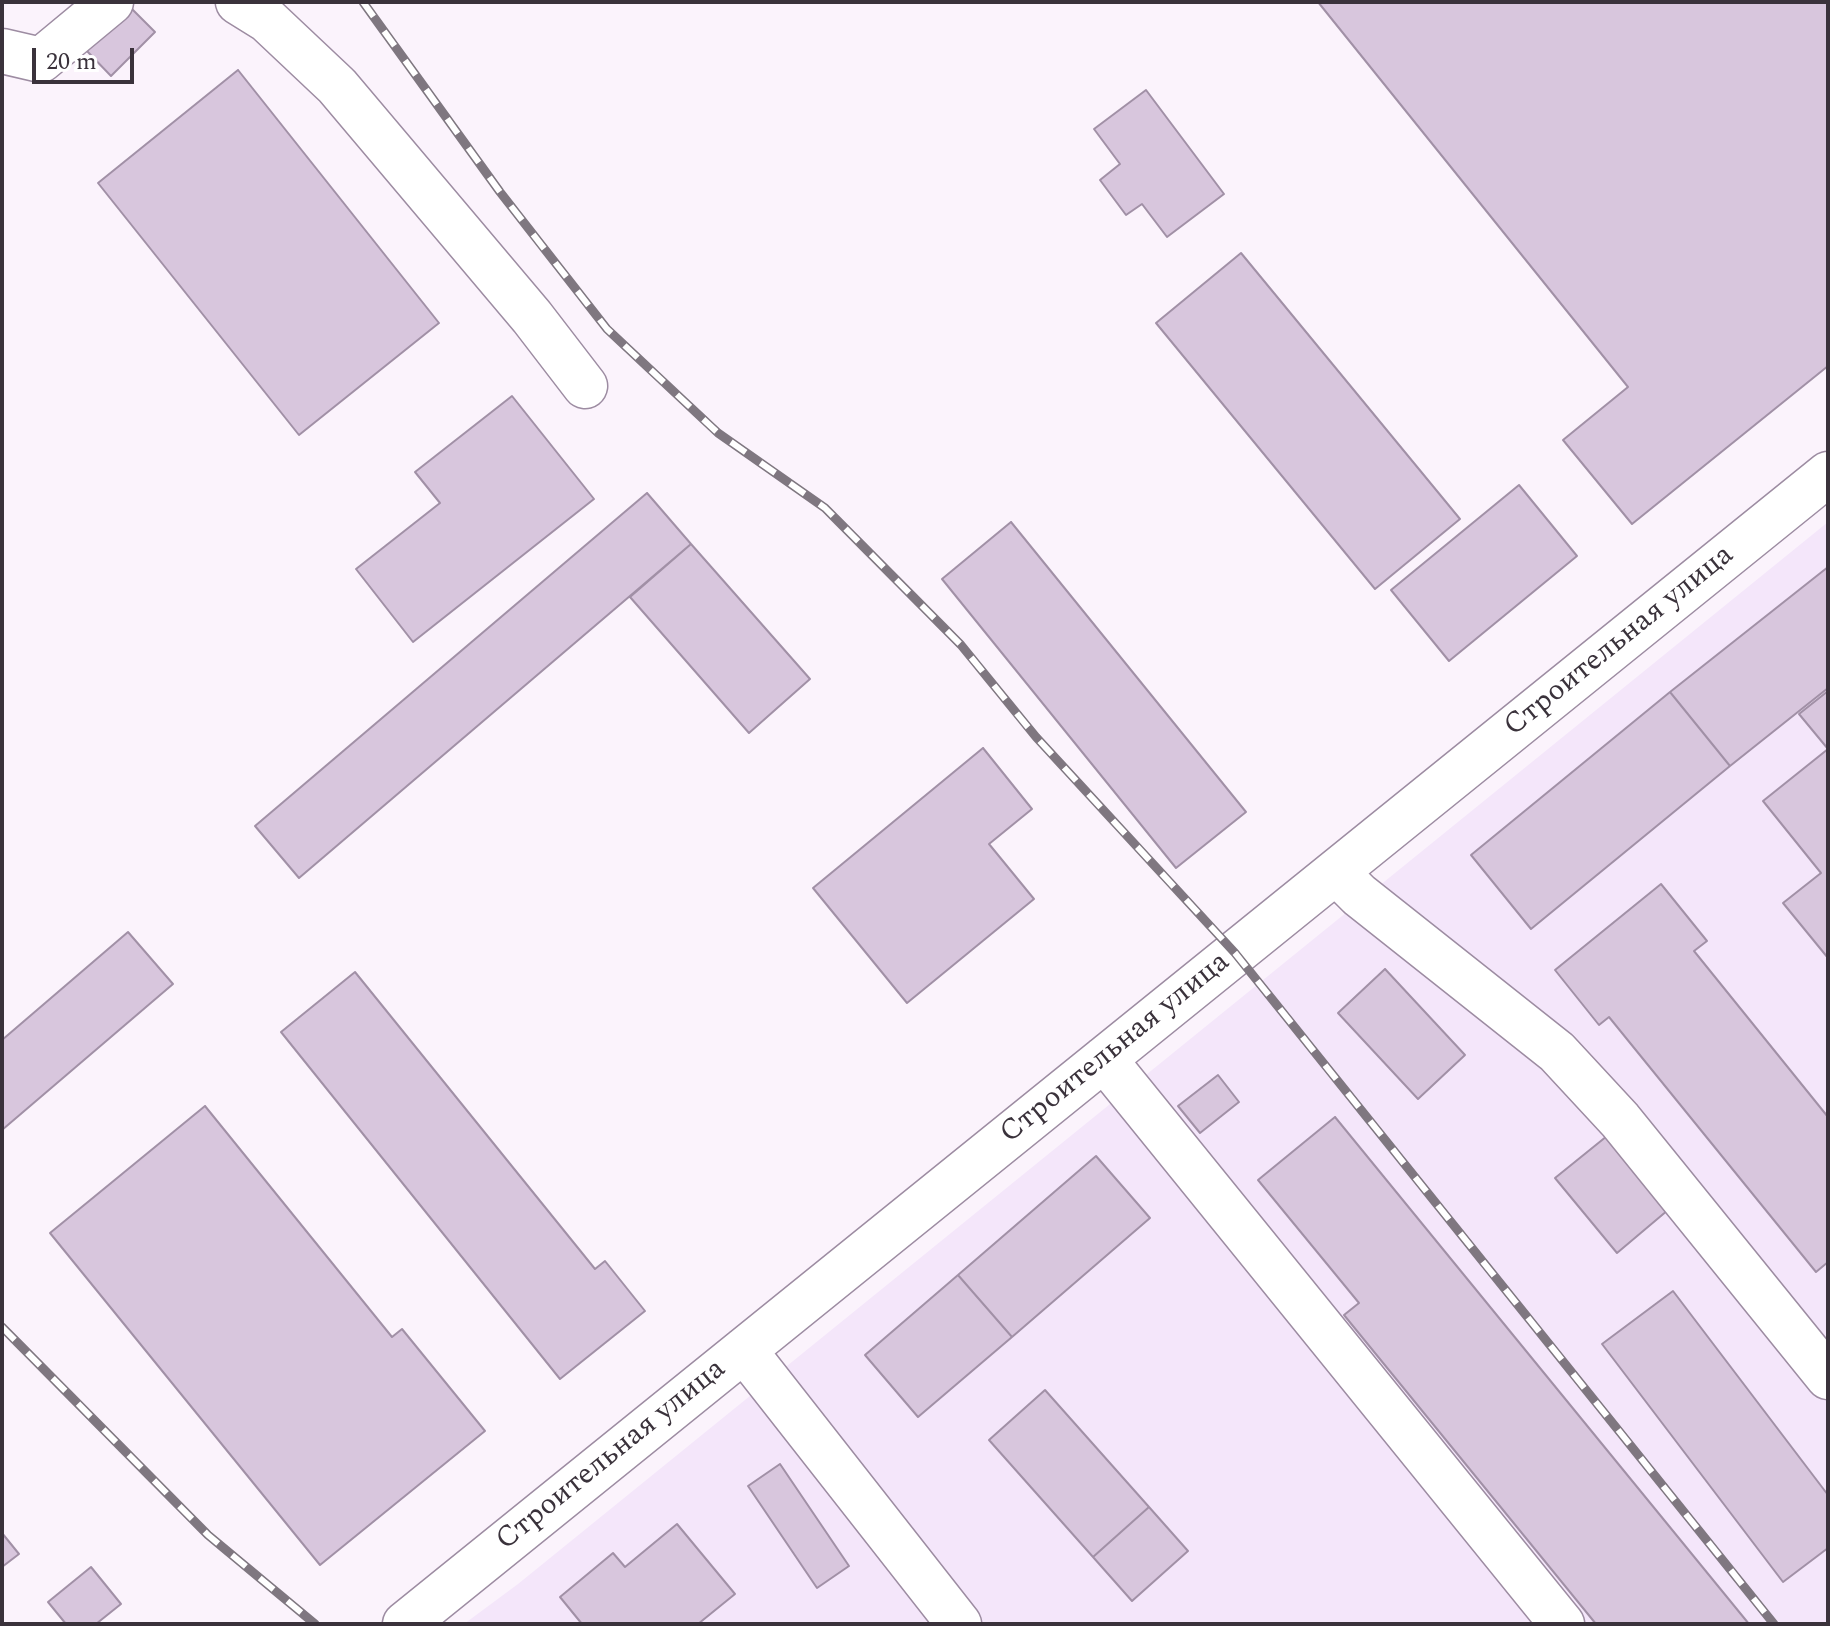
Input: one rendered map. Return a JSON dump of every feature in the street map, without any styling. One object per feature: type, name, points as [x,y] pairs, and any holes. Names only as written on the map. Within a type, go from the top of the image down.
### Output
[{"type":"street","points":[[2,51],[41,60],[111,2]]},
{"type":"street","points":[[238,2],[267,20],[337,86],[532,317],[585,386]]},
{"type":"street","name":"Строительная улица","points":[[415,1621],[744,1350],[1336,872],[1824,486]]},
{"type":"street","points":[[1336,872],[1359,895],[1557,1052],[1620,1120],[1828,1377]]},
{"type":"street","points":[[1104,1059],[1562,1624]]},
{"type":"street","points":[[744,1350],[959,1624]]},
{"type":"shaded area","points":[[1828,522],[1828,1624],[464,1624],[518,1584]]},
{"type":"building","points":[[1318,2],[1828,2],[1828,366],[1632,524],[1563,440],[1628,387]]},
{"type":"building","points":[[129,6],[155,32],[111,76],[85,49]]},
{"type":"building","points":[[238,70],[439,323],[299,435],[98,183]]},
{"type":"building","points":[[1146,90],[1224,194],[1167,237],[1142,204],[1126,215],[1100,180],[1120,164],[1094,129]]},
{"type":"building","points":[[1241,253],[1460,519],[1375,589],[1156,323]]},
{"type":"building","points":[[512,396],[594,499],[413,642],[356,569],[440,503],[415,472]]},
{"type":"building","points":[[1519,485],[1577,556],[1449,661],[1391,590]]},
{"type":"building","points":[[647,493],[691,544],[299,878],[255,826]]},
{"type":"building","points":[[1011,522],[1246,812],[1176,868],[942,579]]},
{"type":"building","points":[[691,544],[810,679],[749,733],[630,597]]},
{"type":"building","points":[[1828,567],[1828,688],[1730,766],[1670,692]]},
{"type":"building","points":[[1828,691],[1828,749],[1799,714]]},
{"type":"building","points":[[1670,692],[1730,766],[1531,929],[1471,855]]},
{"type":"building","points":[[983,748],[1032,809],[989,844],[1034,899],[907,1003],[813,888]]},
{"type":"building","points":[[1828,749],[1828,958],[1783,903],[1821,873],[1763,801]]},
{"type":"building","points":[[1661,884],[1707,941],[1694,951],[1828,1117],[1828,1262],[1816,1272],[1609,1017],[1599,1025],[1555,970]]},
{"type":"building","points":[[128,932],[173,984],[2,1130],[2,1040]]},
{"type":"building","points":[[1385,969],[1465,1055],[1418,1099],[1338,1013]]},
{"type":"building","points":[[355,972],[595,1269],[605,1261],[645,1311],[560,1379],[281,1032]]},
{"type":"building","points":[[1218,1075],[1239,1102],[1200,1133],[1178,1106]]},
{"type":"building","points":[[205,1106],[392,1337],[402,1329],[485,1431],[320,1565],[50,1233]]},
{"type":"building","points":[[1335,1117],[1749,1624],[1596,1624],[1344,1315],[1359,1303],[1258,1180]]},
{"type":"building","points":[[1607,1136],[1668,1210],[1617,1253],[1555,1178]]},
{"type":"building","points":[[1096,1156],[1150,1218],[1012,1337],[958,1275]]},
{"type":"building","points":[[958,1275],[1012,1337],[918,1417],[865,1355]]},
{"type":"building","points":[[1673,1291],[1828,1495],[1828,1548],[1783,1582],[1602,1344]]},
{"type":"building","points":[[1045,1390],[1149,1507],[1093,1557],[989,1440]]},
{"type":"building","points":[[780,1464],[849,1566],[817,1588],[748,1486]]},
{"type":"building","points":[[1149,1507],[1188,1551],[1132,1601],[1093,1557]]},
{"type":"building","points":[[677,1524],[735,1594],[698,1624],[582,1624],[560,1597],[613,1553],[625,1567]]},
{"type":"building","points":[[2,1533],[19,1554],[2,1567]]},
{"type":"building","points":[[91,1567],[121,1604],[96,1624],[66,1624],[48,1602]]},
{"type":"railway","points":[[363,2],[500,192],[607,329],[718,433],[825,508],[961,645],[1036,737],[1235,953],[1774,1624]]},
{"type":"railway","points":[[2,1327],[208,1535],[315,1624]]}]
